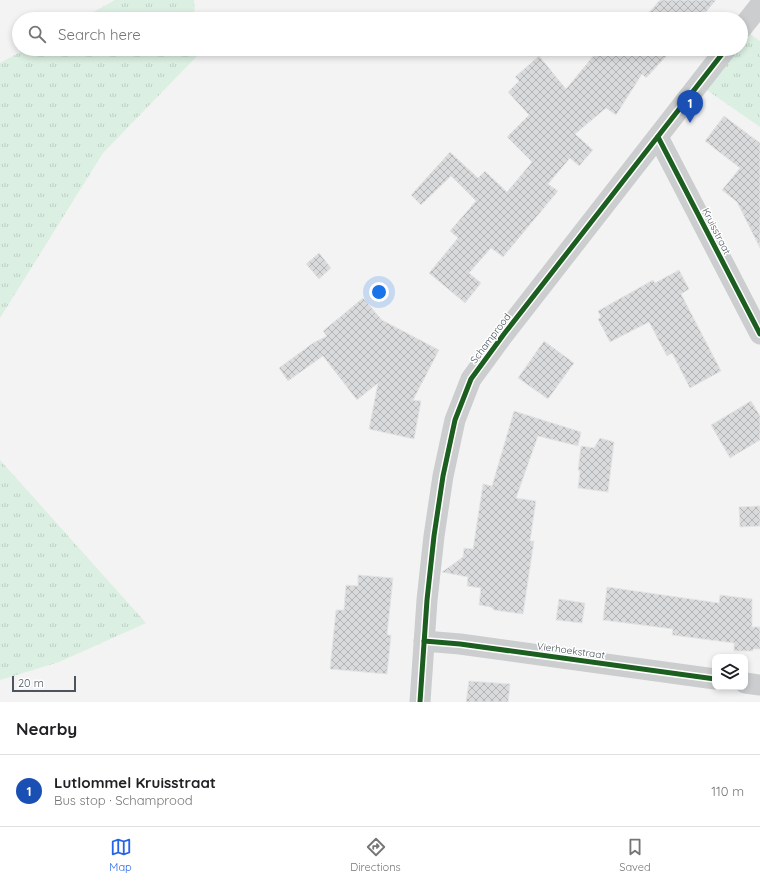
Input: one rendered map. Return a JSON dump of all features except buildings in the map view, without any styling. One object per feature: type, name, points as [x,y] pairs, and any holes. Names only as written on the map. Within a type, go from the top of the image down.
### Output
[{"type":"street","points":[[748,20],[760,5]]},
{"type":"street","name":"Schamprood","points":[[420,702],[427,600],[434,536],[443,476],[456,420],[471,379],[504,334],[721,56]]},
{"type":"street","name":"Kruisstraat","points":[[658,137],[760,334]]},
{"type":"street","name":"Vierhoekstraat","points":[[424,641],[460,644],[712,679]]},
{"type":"street","points":[[748,683],[760,685]]},
{"type":"green space","points":[[115,0],[194,0],[195,12],[94,12]]},
{"type":"green space","points":[[749,33],[760,41],[760,127],[704,88],[730,56],[748,56]]},
{"type":"green space","points":[[13,56],[197,56],[103,153],[0,318],[0,63]]},
{"type":"green space","points":[[0,460],[146,623],[59,662],[0,680]]},
{"type":"cycle path","points":[[420,702],[427,600],[434,536],[443,476],[455,420],[471,379],[504,334],[721,56]]},
{"type":"cycle path","points":[[658,137],[760,334]]},
{"type":"cycle path","points":[[424,641],[460,644],[712,679]]},
{"type":"place","name":"Lutlommel Kruisstraat","points":[[690,123]]}]
